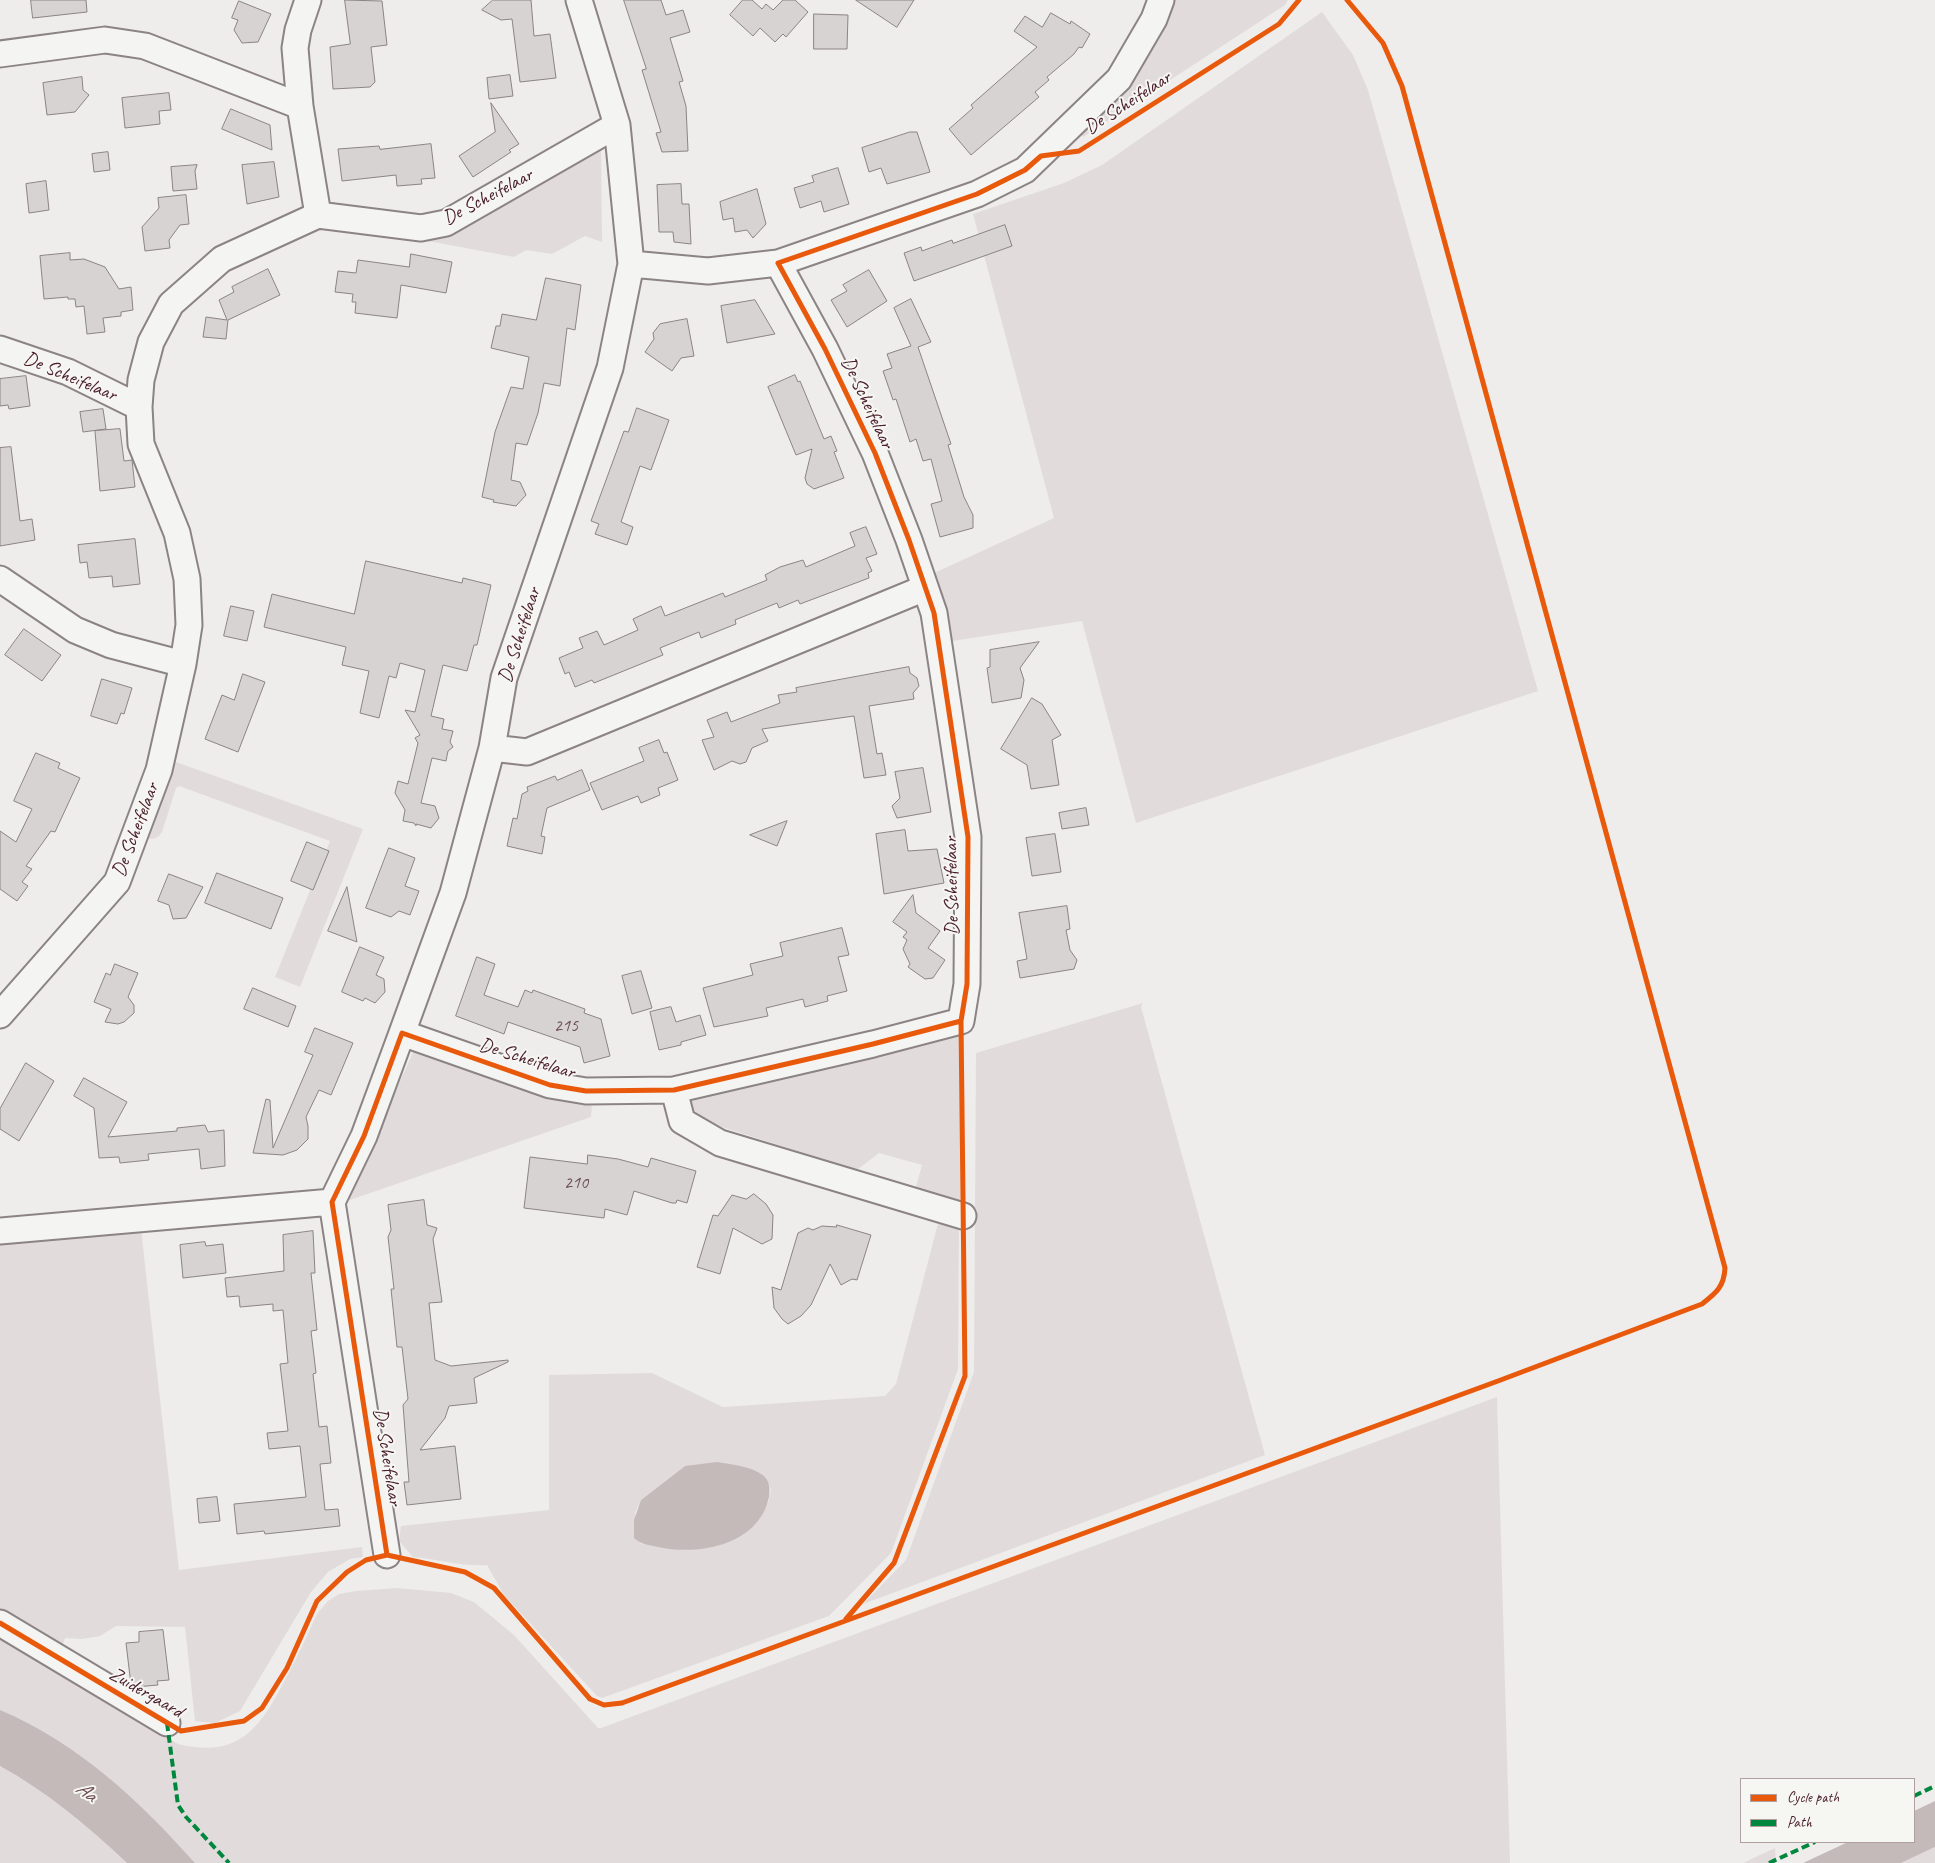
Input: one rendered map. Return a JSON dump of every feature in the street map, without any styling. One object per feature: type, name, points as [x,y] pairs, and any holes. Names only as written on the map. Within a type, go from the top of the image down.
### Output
[{"type":"street","points":[[308,0],[298,30],[295,48],[300,106],[318,215]]},
{"type":"street","name":"De Scheifelaar","points":[[387,1555],[332,1202],[364,1136],[453,893],[492,748],[504,678],[610,368],[631,264],[617,126],[579,0]]},
{"type":"street","name":"De Scheifelaar","points":[[631,264],[708,272],[778,263],[977,194],[1025,170],[1120,79],[1154,19],[1161,0]]},
{"type":"street","points":[[0,54],[105,40],[145,46],[300,106]]},
{"type":"street","name":"De Scheifelaar","points":[[0,1015],[117,882],[159,770],[183,664],[189,625],[187,579],[177,532],[141,444],[139,407],[141,380],[151,342],[171,304],[222,259],[318,215],[421,228],[446,223],[617,126]]},
{"type":"street","name":"De Scheifelaar","points":[[402,1034],[550,1085],[586,1091],[674,1090],[873,1044],[960,1021],[967,984],[968,837],[934,613],[875,453],[826,349],[778,263]]},
{"type":"street","name":"De Scheifelaar","points":[[0,349],[68,372],[139,407]]},
{"type":"street","points":[[0,579],[75,630],[111,645],[183,664]]},
{"type":"street","points":[[492,748],[527,752],[925,588]]},
{"type":"street","points":[[674,1090],[682,1121],[720,1143],[963,1216]]},
{"type":"street","points":[[0,1231],[332,1202]]},
{"type":"street","name":"Zuidergaard","points":[[0,1623],[167,1723]]},
{"type":"shaded area","points":[[1171,0],[1288,0],[1285,5],[1083,137],[1079,132]]},
{"type":"shaded area","points":[[1322,12],[1353,55],[1368,90],[1538,691],[1136,823],[1082,621],[940,643],[921,579],[1054,518],[973,214],[1064,183],[1102,165]]},
{"type":"shaded area","points":[[601,147],[602,242],[585,236],[552,254],[526,250],[514,257],[401,236]]},
{"type":"shaded area","points":[[162,757],[363,829],[300,987],[275,977],[330,841],[179,786],[176,788],[162,832],[153,839],[140,837]]},
{"type":"shaded area","points":[[1143,1003],[1141,1007],[1265,1455],[863,1604],[906,1560],[974,1372],[976,1053]]},
{"type":"shaded area","points":[[961,1021],[960,1205],[915,1190],[922,1165],[879,1153],[857,1170],[694,1118],[684,1102],[687,1085]]},
{"type":"shaded area","points":[[415,1048],[436,1049],[592,1106],[591,1117],[347,1201]]},
{"type":"shaded area","points":[[941,1212],[959,1217],[958,1369],[891,1553],[829,1616],[602,1698],[597,1696],[504,1595],[487,1565],[468,1565],[413,1557],[399,1541],[401,1526],[549,1510],[549,1375],[652,1373],[723,1407],[885,1396],[896,1384]],"holes":[[[685,1466],[766,1477],[771,1490],[768,1503],[649,1545],[641,1544],[635,1513],[641,1500]]]},
{"type":"shaded area","points":[[140,1220],[179,1570],[362,1547],[363,1557],[350,1559],[328,1572],[311,1592],[240,1711],[215,1723],[195,1721],[185,1627],[116,1626],[100,1636],[82,1639],[65,1638],[61,1650],[0,1622],[0,1237]]},
{"type":"shaded area","points":[[1497,1397],[1510,1863],[195,1863],[152,1817],[106,1775],[55,1739],[28,1723],[0,1710],[0,1640],[28,1654],[178,1744],[199,1748],[217,1747],[232,1743],[245,1736],[266,1712],[276,1697],[317,1614],[328,1601],[339,1594],[397,1588],[451,1593],[474,1602],[514,1635],[598,1728],[601,1728]]},
{"type":"shaded area","points":[[0,1766],[66,1810],[127,1863],[0,1863]]},
{"type":"shaded area","points":[[1935,1847],[1935,1863],[1901,1863]]},
{"type":"shaded area","points":[[1775,1848],[1776,1863],[1743,1863]]},
{"type":"water","points":[[717,1462],[754,1470],[767,1480],[769,1497],[763,1513],[753,1526],[740,1536],[725,1543],[709,1548],[691,1550],[649,1545],[634,1538],[634,1520],[641,1500],[685,1466]]},
{"type":"water","name":"Aa","points":[[0,1710],[28,1723],[55,1739],[106,1775],[152,1817],[195,1863],[127,1863],[66,1810],[0,1766]]},
{"type":"water","points":[[1935,1801],[1935,1847],[1901,1863],[1803,1863],[1846,1843],[1915,1843],[1915,1811]]},
{"type":"building","points":[[31,0],[86,0],[87,12],[33,18]]},
{"type":"building","points":[[345,0],[382,1],[387,45],[371,47],[375,82],[370,87],[333,89],[330,47],[350,44]]},
{"type":"building","points":[[493,0],[531,0],[534,36],[550,34],[556,78],[520,82],[512,19],[501,20],[482,10]]},
{"type":"building","points":[[624,0],[661,0],[666,15],[683,10],[690,32],[670,38],[683,81],[679,82],[686,106],[688,151],[662,152],[656,133],[661,132],[642,70],[646,69]]},
{"type":"building","points":[[743,0],[752,0],[762,9],[766,4],[773,10],[783,0],[795,0],[808,12],[786,37],[783,34],[775,42],[760,28],[753,36],[730,15]]},
{"type":"building","points":[[856,0],[914,0],[897,27]]},
{"type":"building","points":[[239,1],[271,14],[258,42],[242,43],[234,30],[238,20],[232,18]]},
{"type":"building","points":[[1051,13],[1070,24],[1071,21],[1090,34],[1082,48],[1079,47],[1074,54],[1047,77],[1049,80],[1035,92],[1039,97],[971,155],[949,129],[973,108],[971,105],[1037,47],[1014,31],[1025,16],[1042,27]]},
{"type":"building","points":[[814,14],[848,15],[847,49],[814,49]]},
{"type":"building","points":[[510,75],[513,96],[489,99],[487,78]]},
{"type":"building","points":[[82,77],[83,90],[89,95],[75,112],[47,115],[43,83]]},
{"type":"building","points":[[169,93],[171,110],[159,111],[160,124],[125,128],[122,98]]},
{"type":"building","points":[[491,103],[519,144],[509,150],[511,152],[473,177],[459,156],[495,132]]},
{"type":"building","points":[[231,109],[270,125],[272,150],[222,129]]},
{"type":"building","points":[[910,132],[917,132],[930,172],[887,184],[881,168],[869,172],[862,148]]},
{"type":"building","points":[[431,144],[435,178],[421,179],[422,184],[397,186],[396,175],[342,181],[338,149],[379,146],[380,149]]},
{"type":"building","points":[[108,152],[110,170],[94,172],[92,154]]},
{"type":"building","points":[[274,162],[279,197],[247,204],[242,165]]},
{"type":"building","points":[[197,165],[195,171],[197,189],[173,191],[171,167]]},
{"type":"building","points":[[838,168],[849,204],[824,212],[821,201],[800,208],[794,188],[814,182],[812,176]]},
{"type":"building","points":[[46,181],[49,210],[29,213],[26,184]]},
{"type":"building","points":[[681,184],[682,204],[689,204],[691,244],[674,242],[673,232],[659,232],[657,185]]},
{"type":"building","points":[[757,189],[766,224],[753,238],[747,230],[735,232],[733,218],[723,220],[720,202]]},
{"type":"building","points":[[186,195],[189,224],[180,225],[169,240],[170,248],[145,251],[142,227],[159,208],[158,198]]},
{"type":"building","points":[[1005,225],[1012,246],[914,281],[904,253],[921,247],[922,251],[952,240],[953,243]]},
{"type":"building","points":[[70,253],[70,260],[84,259],[105,267],[119,289],[131,287],[133,310],[121,312],[121,316],[103,318],[105,332],[87,334],[84,306],[76,307],[75,299],[68,299],[68,297],[44,299],[40,256]]},
{"type":"building","points":[[411,254],[452,262],[446,293],[401,285],[397,318],[355,313],[356,302],[352,302],[353,294],[335,292],[338,271],[356,273],[358,260],[409,267]]},
{"type":"building","points":[[268,269],[280,295],[228,320],[226,339],[203,337],[206,317],[227,320],[219,300],[234,292],[232,287]]},
{"type":"building","points":[[869,270],[887,301],[847,327],[831,300],[847,291],[843,285]]},
{"type":"building","points":[[546,278],[581,285],[575,330],[567,328],[560,386],[544,383],[538,413],[527,445],[516,443],[511,480],[520,482],[526,495],[516,506],[493,502],[494,500],[482,497],[495,432],[511,387],[523,389],[529,357],[491,348],[496,326],[500,326],[502,314],[536,320]]},
{"type":"building","points":[[911,299],[931,342],[918,347],[951,444],[948,445],[964,497],[973,515],[973,528],[940,537],[931,504],[942,501],[931,459],[923,461],[916,439],[910,442],[896,399],[893,400],[883,371],[892,368],[887,354],[911,346],[894,308]]},
{"type":"building","points":[[755,300],[775,334],[727,343],[721,306]]},
{"type":"building","points":[[687,319],[694,356],[681,358],[672,371],[645,352],[654,339],[653,333],[660,324]]},
{"type":"building","points":[[795,375],[798,382],[800,381],[824,439],[831,436],[837,451],[834,452],[844,478],[814,489],[807,484],[805,478],[812,449],[796,455],[768,387]]},
{"type":"building","points":[[26,376],[30,406],[9,409],[8,405],[0,406],[0,379]]},
{"type":"building","points":[[637,408],[669,420],[651,470],[640,466],[621,522],[633,527],[627,545],[595,534],[599,524],[591,521],[624,431],[628,432]]},
{"type":"building","points":[[103,409],[106,429],[83,432],[80,412]]},
{"type":"building","points":[[120,429],[124,461],[132,460],[135,487],[100,491],[95,431]]},
{"type":"building","points":[[11,447],[20,521],[32,519],[35,540],[0,546],[0,448]]},
{"type":"building","points":[[866,527],[877,554],[866,558],[872,571],[868,573],[869,578],[800,604],[798,600],[779,608],[777,603],[735,620],[736,624],[701,638],[699,632],[660,648],[663,655],[594,683],[592,680],[575,687],[569,672],[565,674],[559,658],[583,648],[579,638],[597,631],[604,645],[638,630],[633,619],[661,606],[665,616],[723,593],[725,597],[767,580],[765,575],[780,567],[803,560],[806,567],[855,546],[850,533]]},
{"type":"building","points":[[135,539],[140,584],[113,587],[112,576],[89,578],[87,562],[80,563],[78,545]]},
{"type":"building","points":[[366,561],[462,583],[463,578],[491,585],[477,645],[474,645],[467,671],[443,665],[431,716],[444,719],[442,729],[453,731],[450,742],[453,747],[448,751],[446,761],[432,758],[421,803],[435,806],[439,818],[431,828],[416,824],[416,826],[414,823],[403,821],[405,810],[395,793],[398,781],[408,784],[418,743],[415,738],[420,735],[405,710],[415,712],[425,670],[400,663],[396,678],[389,676],[379,718],[360,713],[369,671],[342,665],[346,647],[264,627],[272,594],[354,614]]},
{"type":"building","points":[[231,606],[254,611],[247,641],[224,636]]},
{"type":"building","points":[[24,629],[61,655],[42,681],[5,655]]},
{"type":"building","points":[[1039,642],[1020,668],[1024,680],[1021,698],[992,703],[987,668],[990,667],[990,650]]},
{"type":"building","points":[[909,667],[910,673],[917,678],[919,686],[913,693],[914,699],[869,706],[877,754],[882,753],[886,775],[864,778],[854,716],[762,729],[768,741],[752,748],[746,762],[740,764],[732,761],[714,770],[702,740],[714,737],[707,720],[727,712],[731,722],[780,703],[778,695],[797,692],[796,688]]},
{"type":"building","points":[[243,674],[265,682],[238,752],[205,739],[222,695],[234,700]]},
{"type":"building","points":[[102,679],[132,688],[124,714],[121,713],[117,724],[91,716]]},
{"type":"building","points":[[1032,698],[1042,704],[1061,735],[1052,740],[1059,785],[1031,789],[1027,765],[1001,749]]},
{"type":"building","points":[[659,740],[664,753],[667,752],[678,780],[658,788],[660,795],[641,803],[638,796],[602,810],[590,783],[644,761],[639,748]]},
{"type":"building","points":[[36,753],[60,763],[58,768],[80,778],[55,832],[51,831],[26,866],[32,869],[22,882],[28,886],[17,901],[0,889],[0,831],[16,842],[32,809],[14,801]]},
{"type":"building","points":[[923,768],[931,812],[897,818],[892,806],[900,798],[895,772]]},
{"type":"building","points":[[582,770],[590,790],[547,808],[541,836],[545,837],[542,854],[507,846],[513,818],[517,819],[522,794],[528,791],[527,787],[555,776],[557,780]]},
{"type":"building","points":[[1086,808],[1089,825],[1062,829],[1059,813]]},
{"type":"building","points":[[787,821],[777,846],[750,835]]},
{"type":"building","points":[[905,830],[908,851],[937,849],[944,883],[884,894],[876,834]]},
{"type":"building","points":[[1055,834],[1061,872],[1032,876],[1026,838]]},
{"type":"building","points":[[307,842],[329,851],[313,890],[291,881]]},
{"type":"building","points":[[389,848],[415,858],[405,886],[419,891],[410,915],[399,911],[391,917],[366,908]]},
{"type":"building","points":[[217,873],[283,898],[271,929],[205,903]]},
{"type":"building","points":[[169,874],[203,887],[186,918],[173,919],[169,905],[158,901]]},
{"type":"building","points":[[347,887],[357,942],[328,931]]},
{"type":"building","points":[[913,895],[916,913],[940,931],[928,948],[945,960],[933,978],[925,979],[908,967],[910,964],[903,949],[907,940],[903,937],[907,932],[893,922]]},
{"type":"building","points":[[1067,906],[1070,929],[1066,930],[1070,950],[1077,960],[1074,969],[1020,978],[1017,961],[1027,959],[1019,913]]},
{"type":"building","points":[[842,928],[849,955],[838,957],[847,991],[827,996],[828,1001],[805,1007],[803,999],[766,1008],[768,1016],[714,1027],[703,988],[753,975],[750,964],[783,956],[780,943]]},
{"type":"building","points":[[360,947],[384,957],[376,975],[384,979],[385,992],[375,1003],[365,998],[363,1001],[342,992]]},
{"type":"building","points":[[477,957],[495,964],[484,995],[518,1007],[525,990],[532,993],[533,990],[585,1009],[584,1013],[601,1019],[610,1056],[584,1063],[580,1047],[508,1022],[504,1034],[456,1016]]},
{"type":"building","points":[[115,964],[138,973],[128,997],[134,1005],[134,1013],[124,1022],[118,1024],[105,1022],[111,1009],[94,1002],[106,973],[110,975]]},
{"type":"building","points":[[641,971],[652,1008],[632,1014],[622,976]]},
{"type":"building","points":[[253,988],[296,1006],[288,1027],[244,1009]]},
{"type":"building","points":[[671,1007],[676,1022],[700,1015],[706,1035],[681,1042],[681,1045],[659,1050],[650,1012]]},
{"type":"building","points":[[315,1028],[353,1043],[331,1095],[319,1090],[306,1117],[308,1139],[297,1150],[283,1155],[253,1153],[266,1099],[270,1100],[273,1148],[313,1055],[305,1052]]},
{"type":"building","points":[[26,1063],[54,1081],[19,1141],[0,1129],[0,1109]]},
{"type":"building","points":[[84,1078],[127,1102],[108,1137],[177,1131],[177,1128],[205,1125],[208,1132],[224,1130],[225,1166],[201,1169],[199,1149],[148,1154],[149,1160],[120,1163],[119,1157],[99,1158],[94,1108],[74,1096]]},
{"type":"building","points":[[588,1155],[618,1159],[648,1167],[651,1158],[696,1171],[687,1203],[677,1200],[676,1203],[672,1203],[634,1191],[627,1215],[605,1209],[604,1218],[524,1208],[530,1157],[587,1164]]},
{"type":"building","points":[[754,1194],[766,1204],[773,1215],[772,1239],[762,1244],[733,1228],[720,1274],[697,1267],[713,1215],[718,1216],[732,1195],[746,1199]]},
{"type":"building","points":[[424,1200],[427,1225],[437,1228],[433,1239],[442,1302],[429,1303],[435,1360],[451,1366],[508,1360],[508,1362],[474,1378],[477,1403],[449,1406],[445,1418],[420,1450],[455,1446],[461,1499],[407,1505],[404,1482],[409,1482],[403,1405],[408,1399],[402,1347],[397,1347],[391,1289],[394,1289],[388,1237],[391,1230],[388,1205]]},
{"type":"building","points":[[837,1225],[871,1235],[857,1280],[852,1279],[841,1285],[830,1264],[811,1305],[801,1316],[788,1324],[774,1308],[772,1287],[781,1290],[798,1233],[808,1228],[813,1230],[822,1226],[836,1227]]},
{"type":"building","points":[[313,1231],[315,1273],[311,1273],[317,1330],[311,1331],[316,1373],[313,1374],[319,1427],[327,1426],[331,1463],[320,1464],[325,1510],[338,1509],[340,1526],[265,1534],[264,1531],[237,1534],[234,1504],[306,1497],[300,1446],[269,1449],[267,1433],[288,1431],[280,1364],[288,1363],[283,1310],[273,1311],[273,1304],[240,1307],[239,1296],[227,1297],[225,1278],[284,1271],[283,1235]]},
{"type":"building","points":[[205,1242],[206,1246],[223,1244],[226,1273],[183,1278],[180,1245]]},
{"type":"building","points":[[217,1497],[220,1521],[199,1523],[197,1499]]},
{"type":"building","points":[[163,1630],[169,1680],[157,1681],[158,1685],[135,1687],[131,1685],[126,1643],[139,1642],[139,1632]]},
{"type":"marked path","points":[[167,1723],[178,1805],[186,1817],[229,1863]]},
{"type":"marked path","points":[[1915,1796],[1935,1786]]},
{"type":"marked path","points":[[1769,1863],[1813,1843]]},
{"type":"cycle path","points":[[387,1555],[332,1202],[364,1136],[402,1033],[550,1085],[586,1091],[674,1090],[873,1044],[961,1021],[967,984],[968,837],[934,613],[909,540],[875,453],[825,349],[778,263],[977,194],[1025,170],[1041,156],[1079,151],[1279,24],[1299,0]]},
{"type":"cycle path","points":[[387,1555],[465,1572],[494,1588],[590,1699],[604,1705],[622,1703],[1498,1381],[1702,1304],[1721,1285],[1725,1268],[1402,86],[1383,43],[1347,0]]},
{"type":"cycle path","points":[[846,1619],[894,1563],[965,1376],[961,1021]]},
{"type":"cycle path","points":[[0,1623],[181,1731],[244,1721],[262,1708],[287,1668],[317,1601],[347,1572],[366,1560],[387,1555]]}]
